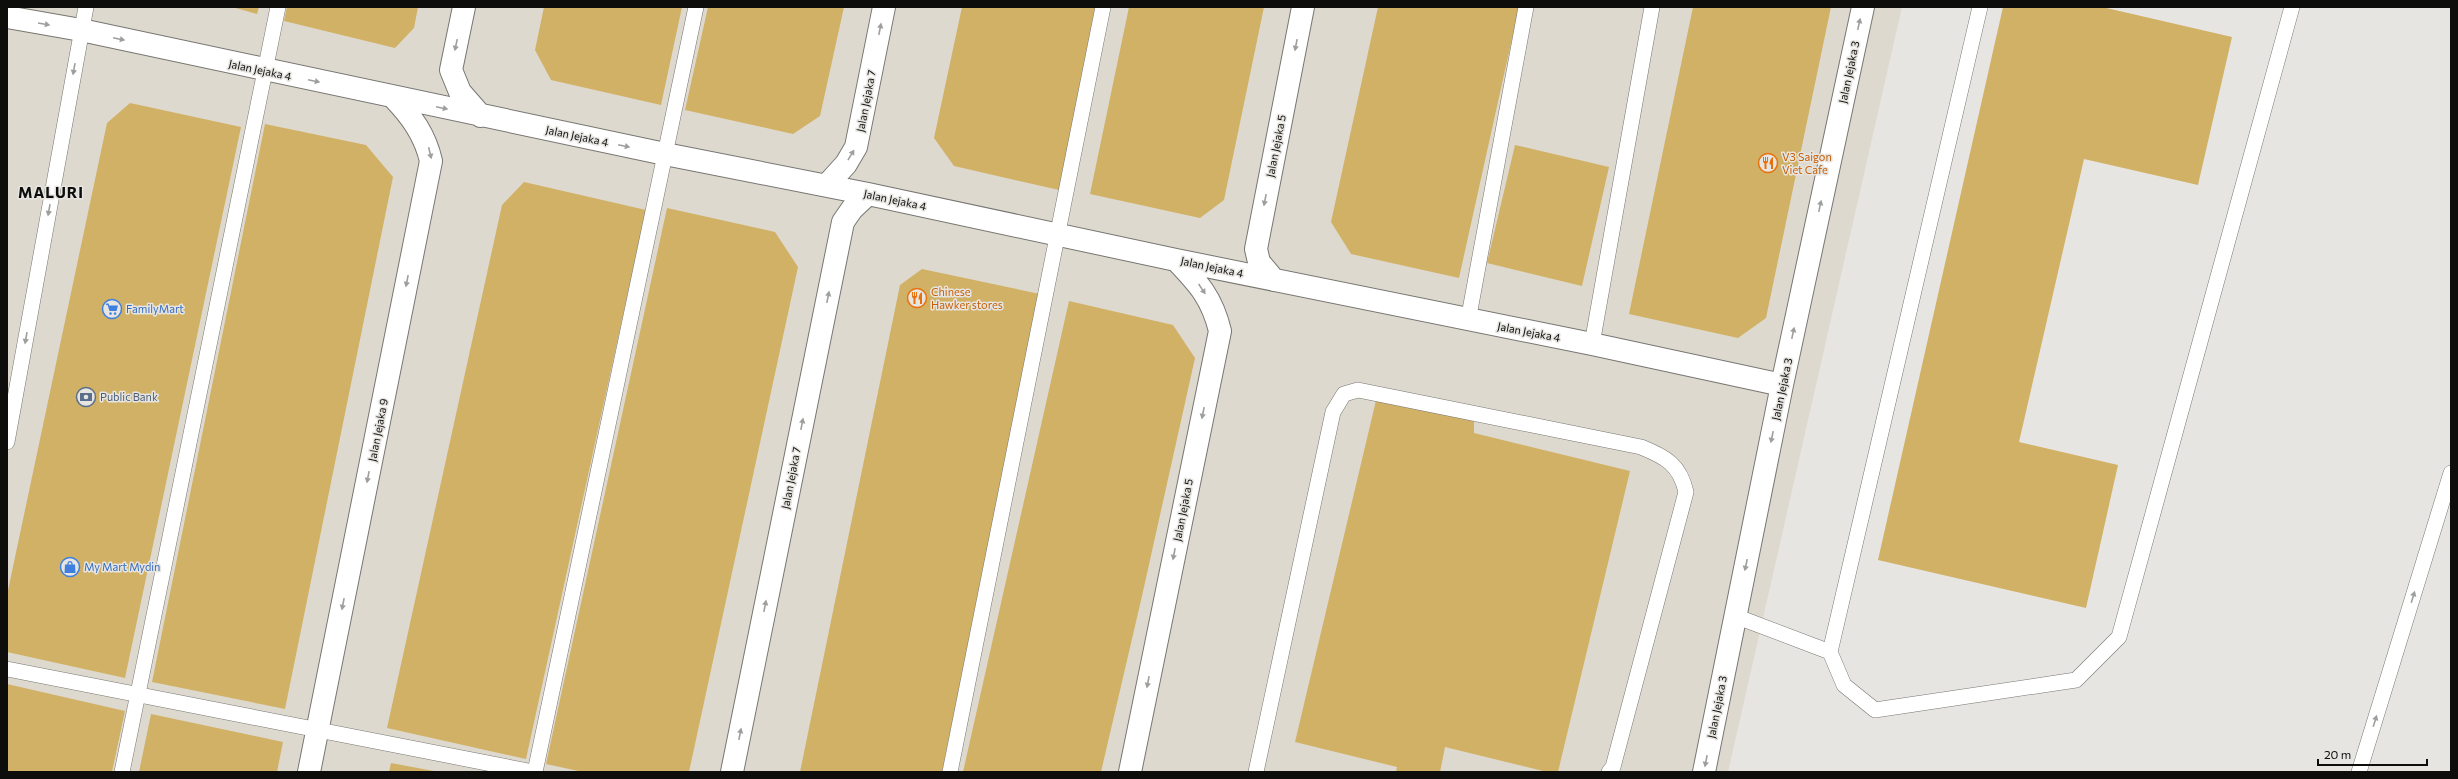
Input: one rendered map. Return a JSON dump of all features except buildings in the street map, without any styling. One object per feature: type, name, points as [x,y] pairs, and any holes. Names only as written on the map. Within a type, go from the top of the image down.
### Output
[{"type":"street","points":[[464,7],[451,70],[460,92],[481,116]]},
{"type":"street","name":"Jalan Jejaka 7","points":[[827,185],[846,164],[856,147],[884,7]]},
{"type":"street","name":"Jalan Jejaka 5","points":[[1274,280],[1259,262],[1256,249],[1303,7]]},
{"type":"street","name":"Jalan Jejaka 3","points":[[1704,772],[1782,385],[1863,7]]},
{"type":"street","name":"Jalan Jejaka 4","points":[[7,17],[81,30],[394,98],[665,154],[827,185],[1176,260],[1592,344],[1782,385]]},
{"type":"street","name":"Jalan Jejaka 9","points":[[309,772],[431,161],[427,142],[414,120],[394,98]]},
{"type":"street","name":"Jalan Jejaka 7","points":[[732,772],[843,222],[852,209],[868,194]]},
{"type":"street","name":"Jalan Jejaka 5","points":[[1130,772],[1220,331],[1214,308],[1198,284],[1176,260]]},
{"type":"lane","points":[[7,442],[86,7]]},
{"type":"lane","points":[[122,772],[278,7]]},
{"type":"lane","points":[[7,669],[534,772],[696,7]]},
{"type":"lane","points":[[950,772],[1103,7]]},
{"type":"lane","points":[[1468,320],[1526,7]]},
{"type":"lane","points":[[1592,344],[1652,7]]},
{"type":"lane","points":[[1980,7],[1830,652],[1844,685],[1875,710],[2076,680],[2119,637],[2292,7]]},
{"type":"lane","points":[[1256,772],[1333,412],[1344,394],[1358,390],[1641,447],[1671,463],[1682,476],[1686,492],[1613,767],[1609,772]]},
{"type":"lane","points":[[2359,772],[2451,473]]},
{"type":"lane","points":[[1735,616],[1830,652]]},
{"type":"shaded area","points":[[7,7],[1902,7],[1728,772],[7,772]]},
{"type":"place","name":"V3 Saigon Viet Cafe","points":[[1768,163]]},
{"type":"place","name":"Chinese Hawker stores","points":[[917,298]]},
{"type":"place","name":"FamilyMart","points":[[112,309]]},
{"type":"place","name":"Public Bank","points":[[86,397]]},
{"type":"place","name":"My Mart Mydin","points":[[70,567]]},
{"type":"district","name":"MALURI","points":[[51,193]]}]
